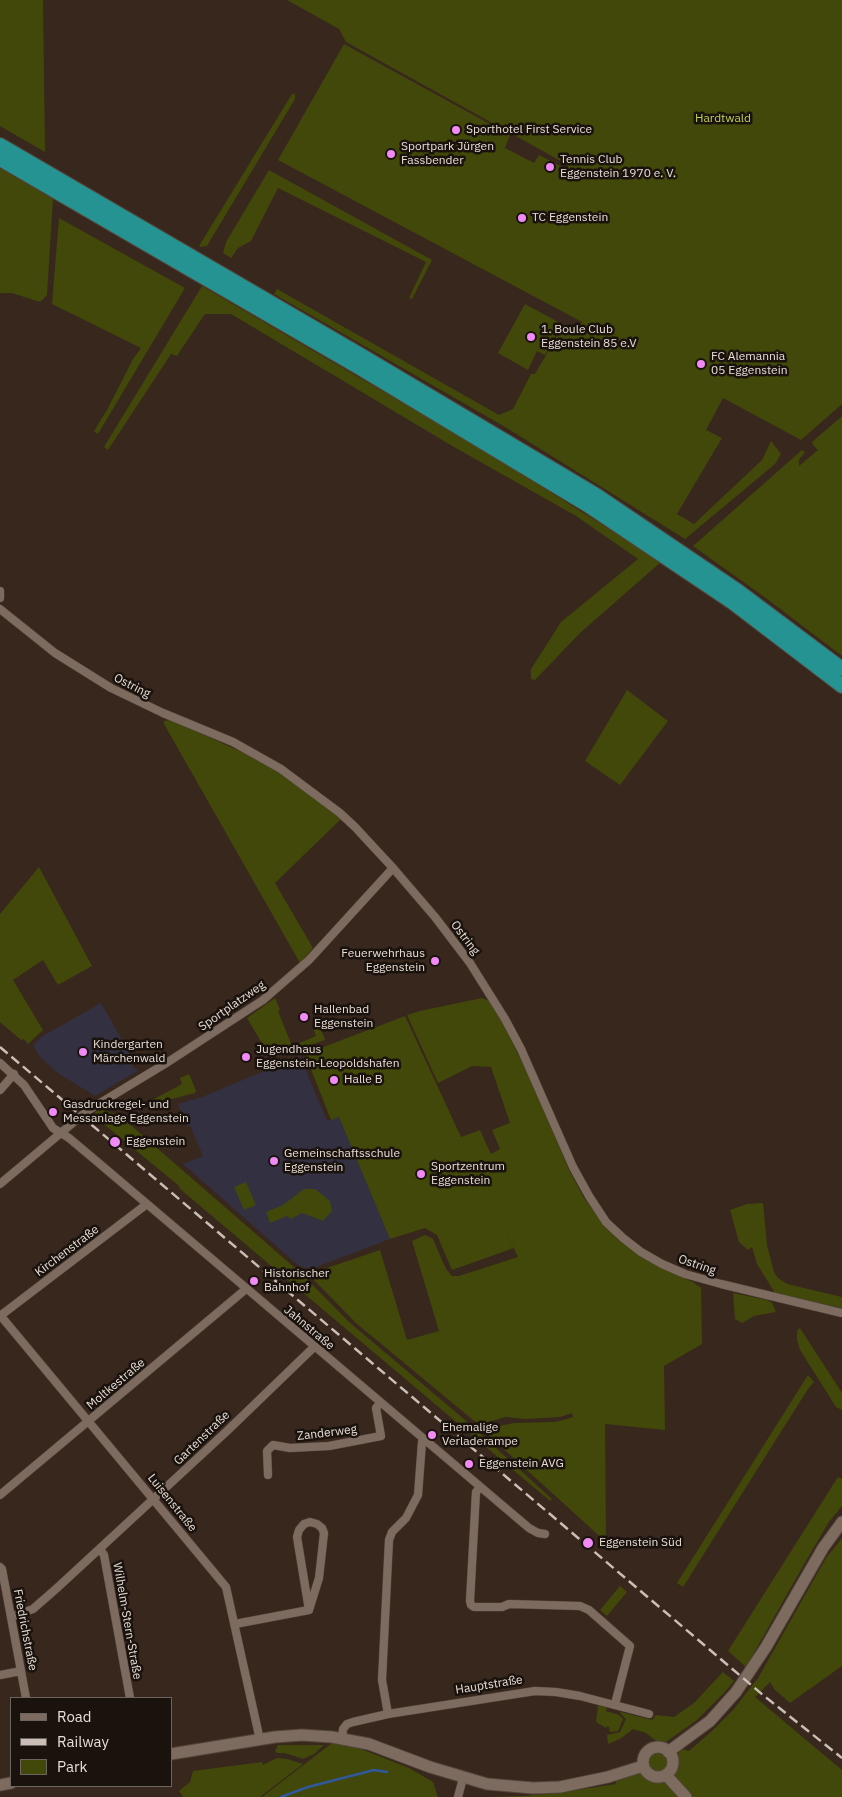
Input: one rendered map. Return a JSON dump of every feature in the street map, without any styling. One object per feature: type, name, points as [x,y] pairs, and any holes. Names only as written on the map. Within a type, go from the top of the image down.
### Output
[{"type":"highway","points":[[0,145],[373,362],[596,495],[738,591],[842,669]]},
{"type":"highway","points":[[0,159],[360,368],[589,506],[732,602],[842,686]]},
{"type":"street","points":[[0,591],[0,598]]},
{"type":"street","name":"Ostring","points":[[0,609],[55,652],[103,683],[163,714],[232,742],[281,769],[340,813],[394,868],[451,938],[490,993],[524,1057],[588,1196],[606,1222],[623,1238],[641,1252],[685,1274],[842,1313]]},
{"type":"street","name":"Sportplatzweg","points":[[0,1184],[98,1103],[168,1062],[263,1000],[309,960],[394,868]]},
{"type":"street","name":"Jahnstraße","points":[[0,1063],[24,1085],[53,1128],[69,1138],[529,1528],[538,1533],[545,1534]]},
{"type":"street","points":[[0,1090],[14,1074]]},
{"type":"street","name":"Kirchenstraße","points":[[0,1315],[146,1203]]},
{"type":"street","name":"Moltkestraße","points":[[0,1495],[246,1289]]},
{"type":"street","name":"Luisenstraße","points":[[0,1315],[226,1587],[260,1740]]},
{"type":"street","name":"Gartenstraße","points":[[11,1617],[33,1609],[227,1431],[314,1347]]},
{"type":"street","name":"Zanderweg","points":[[268,1475],[268,1450],[273,1445],[290,1448],[329,1446],[381,1436],[376,1408],[380,1402]]},
{"type":"street","points":[[388,1714],[382,1680],[389,1540],[394,1530],[406,1518],[418,1495],[423,1440]]},
{"type":"street","points":[[480,1487],[476,1492],[471,1605],[474,1607],[502,1607],[509,1604],[580,1606],[589,1610],[630,1646],[615,1704]]},
{"type":"street","points":[[310,1522],[317,1524],[324,1533],[319,1578],[309,1610],[298,1537],[299,1530],[304,1524],[310,1522]]},
{"type":"street","points":[[668,1752],[710,1721],[736,1692],[766,1647],[823,1548],[842,1523]]},
{"type":"street","name":"Wilhelm-Stern-Straße","points":[[100,1549],[104,1556],[130,1697]]},
{"type":"street","name":"Friedrichstraße","points":[[0,1567],[2,1569],[26,1697]]},
{"type":"street","points":[[234,1624],[309,1610]]},
{"type":"street","points":[[0,1675],[21,1671]]},
{"type":"street","name":"Hauptstraße","points":[[342,1738],[343,1729],[347,1724],[353,1722],[388,1714],[535,1691],[567,1693],[649,1714]]},
{"type":"street","points":[[172,1754],[302,1735],[342,1738],[368,1744],[463,1778],[486,1784],[533,1788],[560,1787],[599,1779],[643,1766]]},
{"type":"street","points":[[660,1748],[668,1752],[673,1761],[672,1767],[666,1775],[655,1777],[650,1775],[643,1766],[644,1757],[650,1750],[660,1748]]},
{"type":"street","points":[[666,1775],[686,1797]]},
{"type":"street","points":[[458,1797],[463,1778]]},
{"type":"shaded area","name":"Kindergarten Märchenwald","points":[[101,1003],[135,1062],[132,1064],[133,1068],[139,1070],[95,1096],[59,1074],[40,1057],[33,1046],[41,1037]]},
{"type":"shaded area","name":"Gemeinschaftsschule Eggenstein","points":[[300,1056],[327,1121],[339,1116],[390,1239],[311,1269],[299,1266],[183,1164],[203,1156],[190,1126],[187,1127],[178,1104],[202,1097]]},
{"type":"green space","points":[[0,0],[43,0],[45,152],[0,126]]},
{"type":"green space","name":"Hardtwald","points":[[287,0],[842,0],[842,404],[801,440],[723,398],[706,430],[722,438],[677,514],[694,524],[762,460],[771,441],[781,454],[775,464],[685,539],[505,427],[274,294],[277,289],[499,415],[513,409],[531,374],[535,374],[564,324],[577,329],[582,322],[278,160],[344,44],[510,135],[505,148],[534,163],[539,155],[568,170],[568,165],[346,42],[339,29]]},
{"type":"green space","points":[[292,94],[295,94],[295,99],[207,246],[200,247],[199,246]]},
{"type":"green space","points":[[0,168],[53,199],[47,295],[40,302],[12,293],[0,293]]},
{"type":"green space","points":[[269,170],[432,260],[412,299],[409,298],[426,262],[278,188],[251,241],[238,248],[231,258],[223,253],[226,242]]},
{"type":"green space","points":[[59,218],[185,288],[98,434],[94,431],[133,359],[141,348],[52,304]]},
{"type":"green space","points":[[202,286],[487,452],[661,562],[580,633],[535,680],[531,679],[531,669],[561,622],[638,559],[576,516],[454,447],[231,314],[205,314],[177,356],[171,354],[108,450],[104,447]]},
{"type":"green space","name":"1. Boule Club Eggenstein 85 e.V","points":[[525,304],[562,324],[545,355],[537,351],[528,370],[498,353]]},
{"type":"green space","points":[[842,416],[842,656],[693,546],[802,450],[805,452],[799,460],[799,466],[818,450],[812,442]]},
{"type":"green space","points":[[627,690],[668,721],[620,785],[585,761]]},
{"type":"green space","points":[[170,720],[267,765],[295,782],[341,819],[275,883],[313,948],[300,963],[164,724],[164,721]]},
{"type":"green space","points":[[39,867],[92,966],[58,985],[43,960],[13,980],[43,1030],[28,1044],[0,1022],[0,914]]},
{"type":"green space","points":[[275,998],[280,1010],[278,1011],[292,1046],[316,1036],[314,1030],[320,1027],[325,1040],[275,1057],[266,1050],[247,1018]]},
{"type":"green space","points":[[482,998],[490,1001],[503,1023],[529,1076],[569,1170],[584,1198],[601,1221],[617,1239],[638,1255],[701,1287],[702,1344],[664,1366],[665,1430],[605,1424],[606,1542],[486,1433],[490,1428],[514,1423],[563,1420],[573,1417],[572,1413],[560,1417],[525,1419],[506,1417],[480,1424],[356,1323],[310,1276],[312,1273],[380,1250],[407,1340],[439,1331],[412,1241],[425,1235],[433,1239],[446,1269],[452,1276],[459,1276],[518,1257],[514,1248],[452,1270],[437,1235],[425,1228],[390,1239],[339,1117],[331,1120],[305,1054],[405,1016],[461,1137],[480,1130],[491,1154],[500,1149],[492,1130],[510,1123],[491,1067],[472,1066],[438,1083],[407,1015]]},
{"type":"green space","points":[[189,1074],[196,1091],[195,1093],[141,1107],[138,1106],[137,1102],[140,1100],[143,1105],[182,1084],[180,1078]]},
{"type":"green space","points":[[99,1109],[119,1115],[302,1274],[349,1322],[464,1419],[552,1499],[550,1501],[94,1116],[93,1114]]},
{"type":"green space","points":[[246,1182],[256,1205],[244,1210],[234,1187]]},
{"type":"green space","points":[[304,1189],[315,1189],[330,1201],[332,1211],[323,1221],[302,1213],[291,1219],[287,1216],[270,1223],[266,1212],[283,1205]]},
{"type":"green space","points":[[763,1203],[767,1245],[774,1272],[778,1278],[787,1284],[842,1297],[842,1308],[775,1293],[757,1264],[752,1247],[748,1250],[739,1242],[730,1210],[747,1204]]},
{"type":"green space","points":[[733,1293],[767,1300],[772,1303],[776,1312],[754,1316],[742,1323],[735,1319]]},
{"type":"green space","points":[[800,1328],[842,1393],[842,1410],[836,1407],[800,1350],[797,1331]]},
{"type":"green space","points":[[808,1375],[814,1382],[683,1587],[677,1583]]},
{"type":"green space","points":[[838,1477],[842,1479],[842,1506],[829,1522],[746,1667],[728,1651]]},
{"type":"green space","points":[[842,1538],[842,1666],[790,1703],[774,1689],[770,1682],[755,1697],[842,1770],[842,1797],[489,1797],[556,1793],[610,1785],[616,1784],[616,1779],[641,1772],[665,1782],[672,1776],[677,1755],[682,1749],[689,1751],[713,1730],[733,1710],[758,1678],[826,1558]]},
{"type":"green space","points":[[620,1586],[627,1592],[607,1616],[600,1610]]},
{"type":"green space","points":[[723,1672],[734,1681],[697,1720],[666,1742],[656,1741],[646,1733],[633,1729],[620,1739],[608,1744],[607,1735],[620,1732],[626,1719],[621,1712],[652,1720],[656,1715],[674,1717],[694,1703]]},
{"type":"green space","points":[[598,1705],[607,1708],[606,1711],[619,1715],[623,1719],[618,1731],[610,1732],[609,1727],[607,1726],[606,1728],[596,1722]]},
{"type":"green space","points":[[332,1743],[361,1749],[409,1768],[433,1782],[438,1797],[262,1797]]},
{"type":"green space","points":[[278,1745],[324,1745],[314,1754],[303,1759],[285,1753],[277,1753],[275,1751]]},
{"type":"green space","points":[[658,1752],[665,1755],[668,1762],[665,1769],[658,1772],[651,1769],[648,1762],[651,1755]]},
{"type":"green space","points":[[277,1758],[303,1764],[260,1797],[183,1797],[179,1791],[190,1782],[193,1771],[262,1762],[263,1765]]},
{"type":"waterway","points":[[281,1797],[308,1787],[374,1770],[387,1772]]},
{"type":"railway","points":[[0,1047],[763,1695],[842,1758]]},
{"type":"place","name":"Sporthotel First Service","points":[[456,130]]},
{"type":"place","name":"Sportpark Jürgen Fassbender","points":[[391,154]]},
{"type":"place","name":"Tennis Club Eggenstein 1970 e. V.","points":[[550,167]]},
{"type":"place","name":"TC Eggenstein","points":[[522,218]]},
{"type":"place","name":"1. Boule Club Eggenstein 85 e.V","points":[[531,337]]},
{"type":"place","name":"FC Alemannia 05 Eggenstein","points":[[701,364]]},
{"type":"place","name":"Feuerwehrhaus Eggenstein","points":[[435,961]]},
{"type":"place","name":"Hallenbad Eggenstein","points":[[304,1017]]},
{"type":"place","name":"Kindergarten Märchenwald","points":[[83,1052]]},
{"type":"place","name":"Jugendhaus Eggenstein-Leopoldshafen","points":[[246,1057]]},
{"type":"place","name":"Halle B","points":[[334,1080]]},
{"type":"place","name":"Gasdruckregel- und Messanlage Eggenstein","points":[[53,1112]]},
{"type":"place","name":"Eggenstein","points":[[115,1142]]},
{"type":"place","name":"Gemeinschaftsschule Eggenstein","points":[[274,1161]]},
{"type":"place","name":"Sportzentrum Eggenstein","points":[[421,1174]]},
{"type":"place","name":"Historischer Bahnhof","points":[[254,1281]]},
{"type":"place","name":"Ehemalige Verladerampe","points":[[432,1435]]},
{"type":"place","name":"Eggenstein AVG","points":[[469,1464]]},
{"type":"place","name":"Eggenstein Süd","points":[[588,1543]]}]
